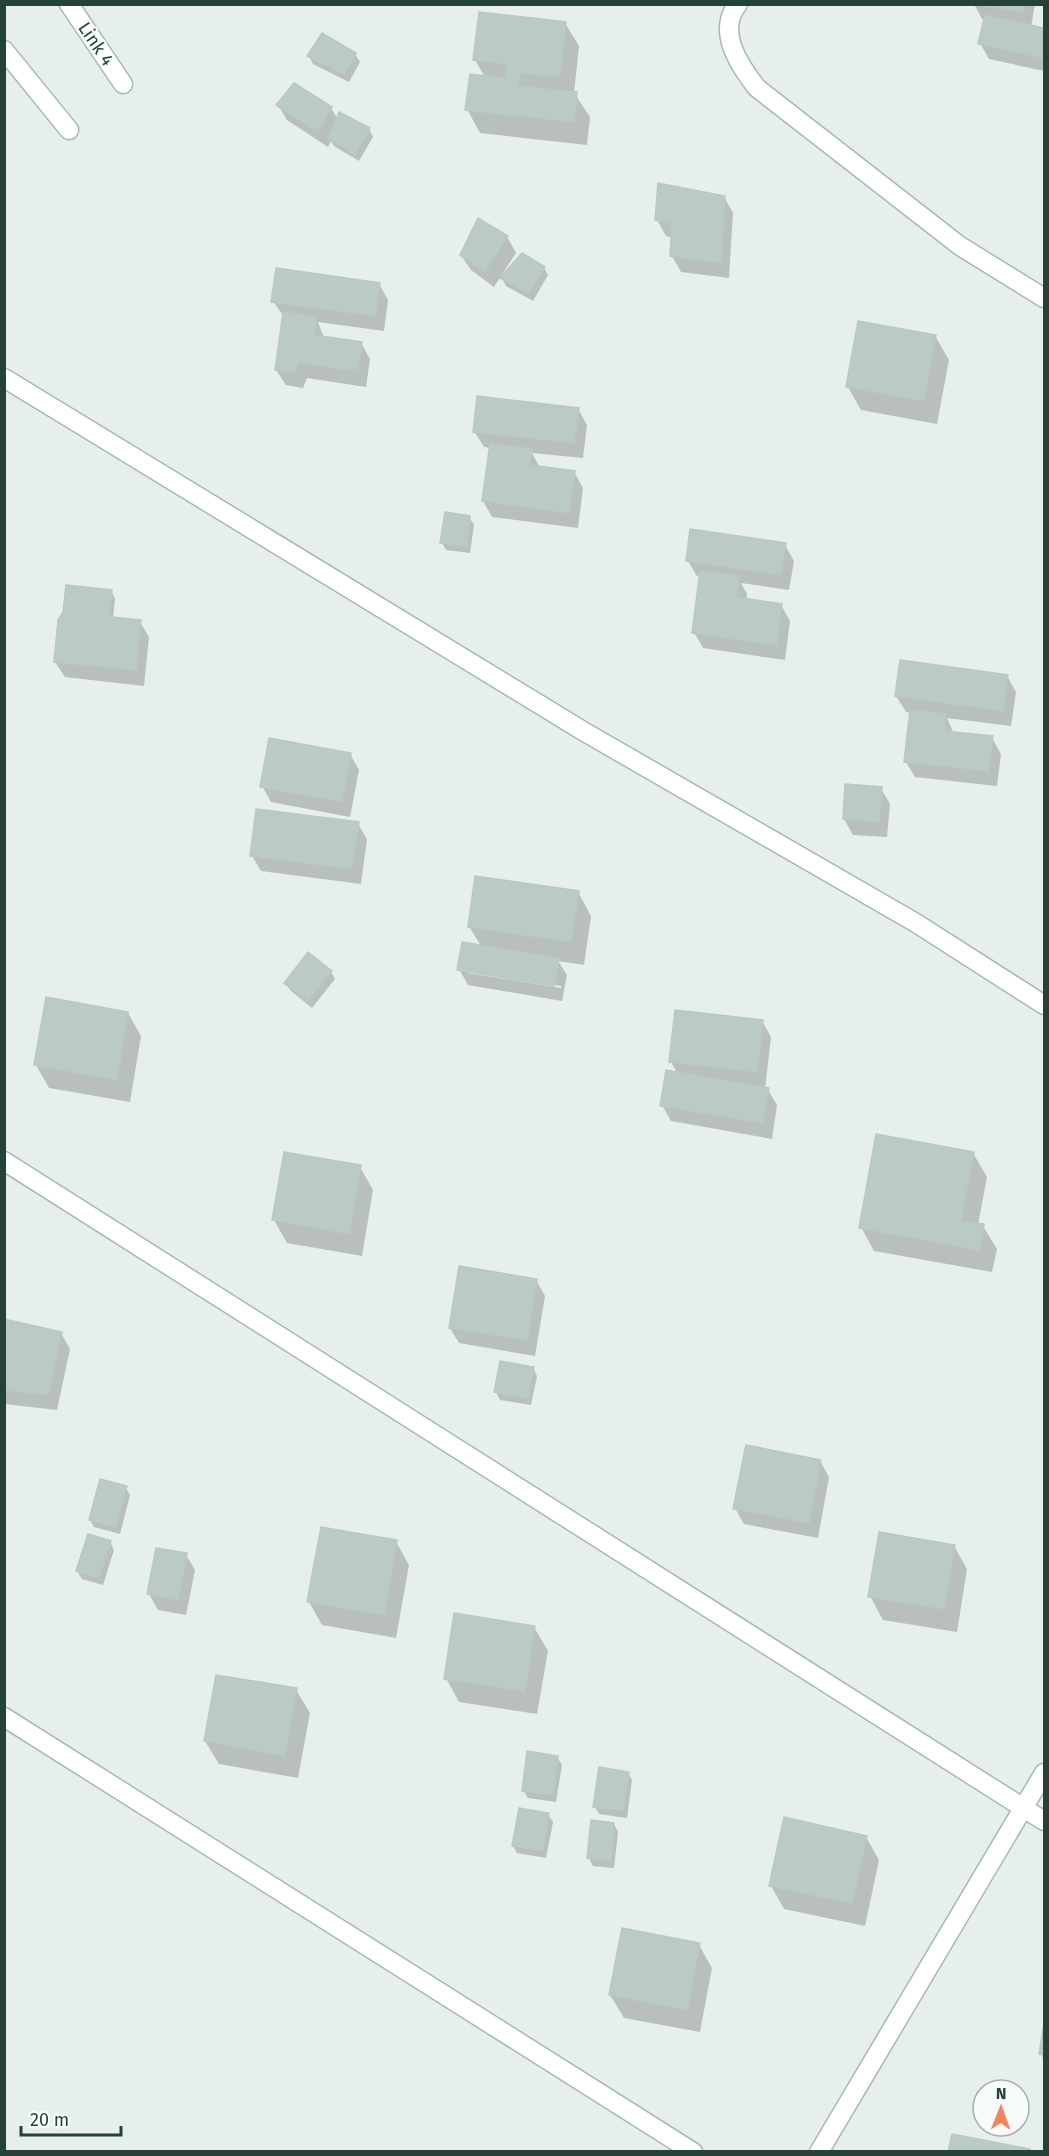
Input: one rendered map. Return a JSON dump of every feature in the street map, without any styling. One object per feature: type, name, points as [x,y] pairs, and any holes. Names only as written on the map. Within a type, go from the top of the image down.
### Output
[{"type":"street","name":"Link 4","points":[[69,4],[123,84]]},
{"type":"street","points":[[738,4],[731,13],[728,27],[732,47],[742,69],[757,88],[960,246],[1044,298]]},
{"type":"street","points":[[4,50],[69,130]]},
{"type":"street","points":[[4,378],[583,731],[916,923],[1044,1005]]},
{"type":"street","points":[[4,1161],[1044,1821]]},
{"type":"street","points":[[4,1717],[693,2151]]},
{"type":"street","points":[[819,2151],[1044,1773]]},
{"type":"building","points":[[976,4],[1024,4],[1022,12]]},
{"type":"building","points":[[479,12],[566,22],[560,77],[520,73],[518,86],[577,92],[574,122],[465,110],[470,74],[506,78],[507,64],[473,60]]},
{"type":"building","points":[[985,15],[1044,28],[1044,58],[978,44]]},
{"type":"building","points":[[322,33],[356,53],[344,75],[307,56]]},
{"type":"building","points":[[294,83],[332,107],[318,132],[276,105]]},
{"type":"building","points":[[339,112],[370,128],[355,155],[328,138]]},
{"type":"building","points":[[658,183],[725,196],[721,263],[670,256],[672,224],[655,220]]},
{"type":"building","points":[[478,218],[508,236],[485,272],[460,255]]},
{"type":"building","points":[[522,253],[545,267],[528,294],[500,278]]},
{"type":"building","points":[[276,268],[380,283],[375,316],[271,302]]},
{"type":"building","points":[[283,312],[317,317],[314,335],[362,342],[358,371],[299,363],[294,372],[275,370]]},
{"type":"building","points":[[858,321],[936,335],[924,401],[846,387]]},
{"type":"building","points":[[477,396],[579,408],[574,443],[473,432]]},
{"type":"building","points":[[490,443],[532,449],[530,465],[575,471],[569,513],[482,501]]},
{"type":"building","points":[[445,512],[470,516],[467,546],[440,543]]},
{"type":"building","points":[[690,529],[786,543],[781,575],[686,561]]},
{"type":"building","points":[[700,571],[739,576],[736,597],[782,604],[777,645],[692,633]]},
{"type":"building","points":[[66,585],[112,590],[109,616],[63,612]]},
{"type":"building","points":[[63,612],[141,620],[136,670],[54,662],[58,620]]},
{"type":"building","points":[[900,660],[1008,675],[1003,711],[895,696]]},
{"type":"building","points":[[910,710],[946,714],[944,731],[993,736],[989,771],[904,762]]},
{"type":"building","points":[[269,738],[351,753],[342,802],[260,787]]},
{"type":"building","points":[[845,784],[882,787],[879,822],[843,819]]},
{"type":"building","points":[[256,809],[359,822],[352,869],[250,856]]},
{"type":"building","points":[[475,876],[579,891],[571,942],[468,927]]},
{"type":"building","points":[[462,942],[559,958],[554,986],[457,970]]},
{"type":"building","points":[[308,952],[332,971],[308,1001],[284,983]]},
{"type":"building","points":[[46,997],[128,1012],[117,1080],[34,1065]]},
{"type":"building","points":[[675,1010],[763,1020],[757,1072],[669,1062]]},
{"type":"building","points":[[666,1070],[769,1088],[763,1123],[660,1106]]},
{"type":"building","points":[[876,1134],[974,1152],[961,1221],[984,1224],[980,1250],[859,1228]]},
{"type":"building","points":[[284,1152],[361,1165],[349,1234],[272,1220]]},
{"type":"building","points":[[459,1266],[537,1279],[527,1340],[449,1328]]},
{"type":"building","points":[[4,1319],[62,1332],[48,1395],[4,1390]]},
{"type":"building","points":[[500,1361],[534,1367],[528,1399],[494,1392]]},
{"type":"building","points":[[746,1445],[821,1460],[809,1523],[733,1509]]},
{"type":"building","points":[[100,1479],[127,1486],[116,1527],[89,1520]]},
{"type":"building","points":[[321,1527],[397,1540],[384,1615],[307,1602]]},
{"type":"building","points":[[879,1532],[955,1545],[944,1609],[868,1597]]},
{"type":"building","points":[[88,1534],[111,1541],[99,1578],[76,1571]]},
{"type":"building","points":[[156,1548],[187,1553],[178,1600],[147,1594]]},
{"type":"building","points":[[454,1613],[535,1626],[525,1691],[444,1679]]},
{"type":"building","points":[[216,1675],[297,1688],[285,1756],[204,1741]]},
{"type":"building","points":[[527,1751],[558,1756],[553,1795],[522,1791]]},
{"type":"building","points":[[599,1767],[629,1772],[623,1811],[593,1807]]},
{"type":"building","points":[[519,1808],[549,1813],[543,1851],[512,1846]]},
{"type":"building","points":[[784,1817],[867,1836],[852,1903],[769,1886]]},
{"type":"building","points":[[591,1820],[614,1823],[611,1861],[587,1858]]},
{"type":"building","points":[[622,1928],[700,1943],[687,2010],[609,1995]]},
{"type":"building","points":[[1044,2024],[1044,2055],[1039,2054]]},
{"type":"building","points":[[952,2134],[1030,2149],[1030,2152],[948,2152]]}]
